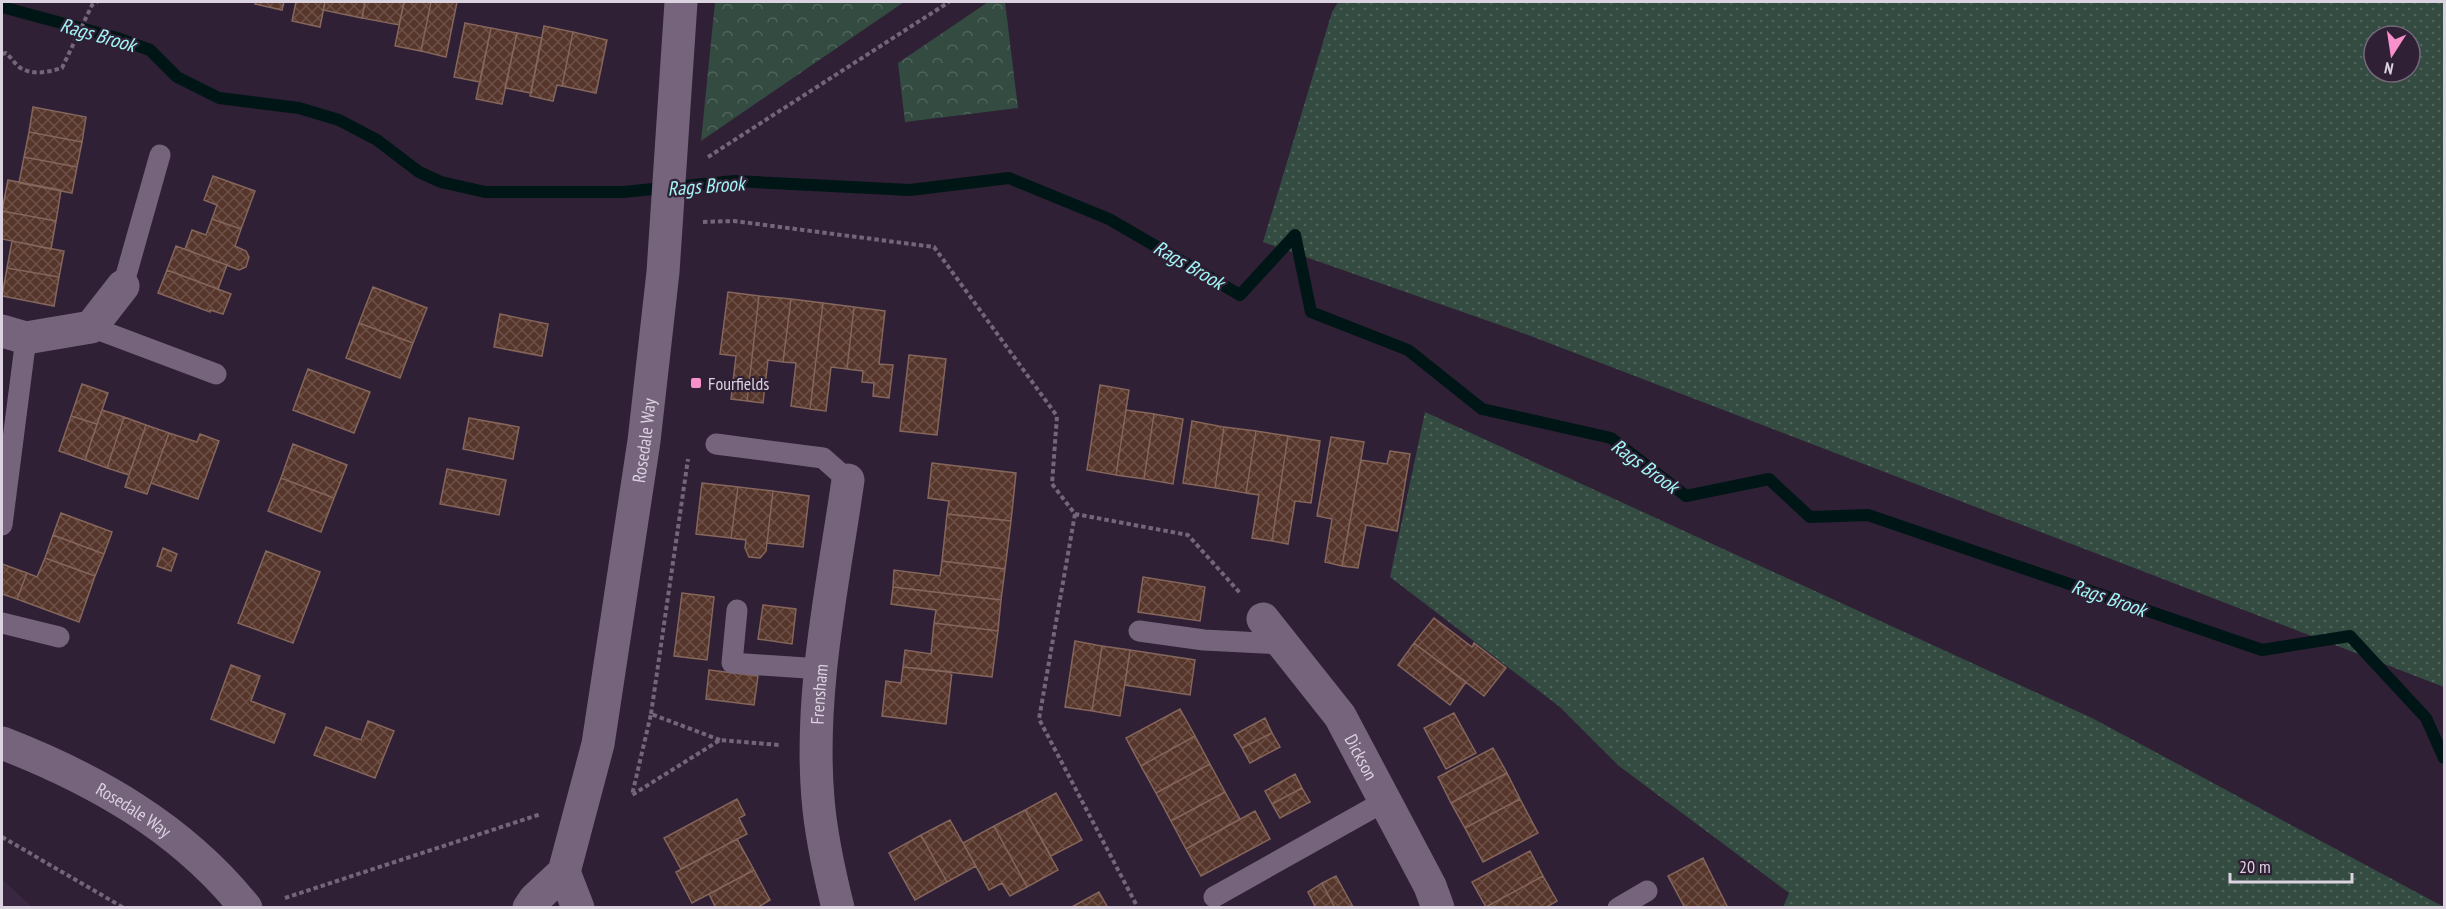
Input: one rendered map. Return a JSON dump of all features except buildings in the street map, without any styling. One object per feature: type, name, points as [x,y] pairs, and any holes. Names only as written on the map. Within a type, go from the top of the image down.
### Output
[{"type":"street","name":"Rosedale Way","points":[[529,908],[564,872],[598,744],[644,441],[663,273],[681,2]]},
{"type":"street","points":[[14,335],[90,327],[123,286]]},
{"type":"street","name":"Frensham","points":[[838,908],[829,871],[818,800],[816,747],[821,669],[848,480]]},
{"type":"street","name":"Dickson","points":[[1263,619],[1340,716],[1430,886],[1438,908]]},
{"type":"street","name":"Rosedale Way","points":[[2,743],[40,758],[96,785],[136,808],[179,841],[231,888],[246,908]]},
{"type":"street","points":[[564,872],[578,908]]},
{"type":"lane","points":[[123,286],[160,154]]},
{"type":"lane","points":[[90,327],[216,374]]},
{"type":"lane","points":[[2,525],[14,335]]},
{"type":"lane","points":[[716,444],[823,458],[848,480]]},
{"type":"lane","points":[[737,610],[732,663],[821,669]]},
{"type":"lane","points":[[2,622],[59,637]]},
{"type":"lane","points":[[1139,631],[1204,640],[1282,644]]},
{"type":"lane","points":[[1214,897],[1385,801]]},
{"type":"lane","points":[[1618,908],[1647,891]]},
{"type":"path","points":[[2,54],[6,53],[19,67],[29,71],[44,73],[62,68],[92,5],[97,2]]},
{"type":"path","points":[[668,183],[950,2]]},
{"type":"path","points":[[667,223],[734,221],[934,248],[1058,416],[1052,484],[1075,513],[1188,535],[1263,619]]},
{"type":"path","points":[[644,441],[688,458],[651,714],[632,795],[720,740]]},
{"type":"path","points":[[1075,513],[1039,719],[1138,908]]},
{"type":"path","points":[[651,714],[720,740],[816,747]]},
{"type":"path","points":[[285,898],[549,812]]},
{"type":"path","points":[[2,837],[124,908]]},
{"type":"shaded area","points":[[2,879],[32,907],[2,907]]},
{"type":"green space","points":[[715,2],[904,2],[701,141]]},
{"type":"green space","points":[[988,2],[1005,2],[1018,108],[905,122],[898,63]]},
{"type":"green space","points":[[1338,2],[2444,2],[2444,687],[1528,335],[1263,242],[1332,12]]},
{"type":"green space","points":[[1425,412],[2094,719],[2444,907],[1783,907],[1789,893],[1619,766],[1560,707],[1390,577]]},
{"type":"waterway","name":"Rags Brook","points":[[2,7],[117,38],[150,50],[177,77],[219,98],[299,108],[339,120],[377,140],[419,172],[441,182],[485,192],[623,192],[735,181],[910,190],[1009,178],[1109,219],[1240,295],[1295,235],[1311,312],[1408,350],[1482,409],[1611,438],[1686,496],[1769,479],[1810,517],[1868,515],[2262,650],[2350,636],[2426,718],[2444,758]]},
{"type":"place","name":"Fourfields","points":[[696,383]]}]
